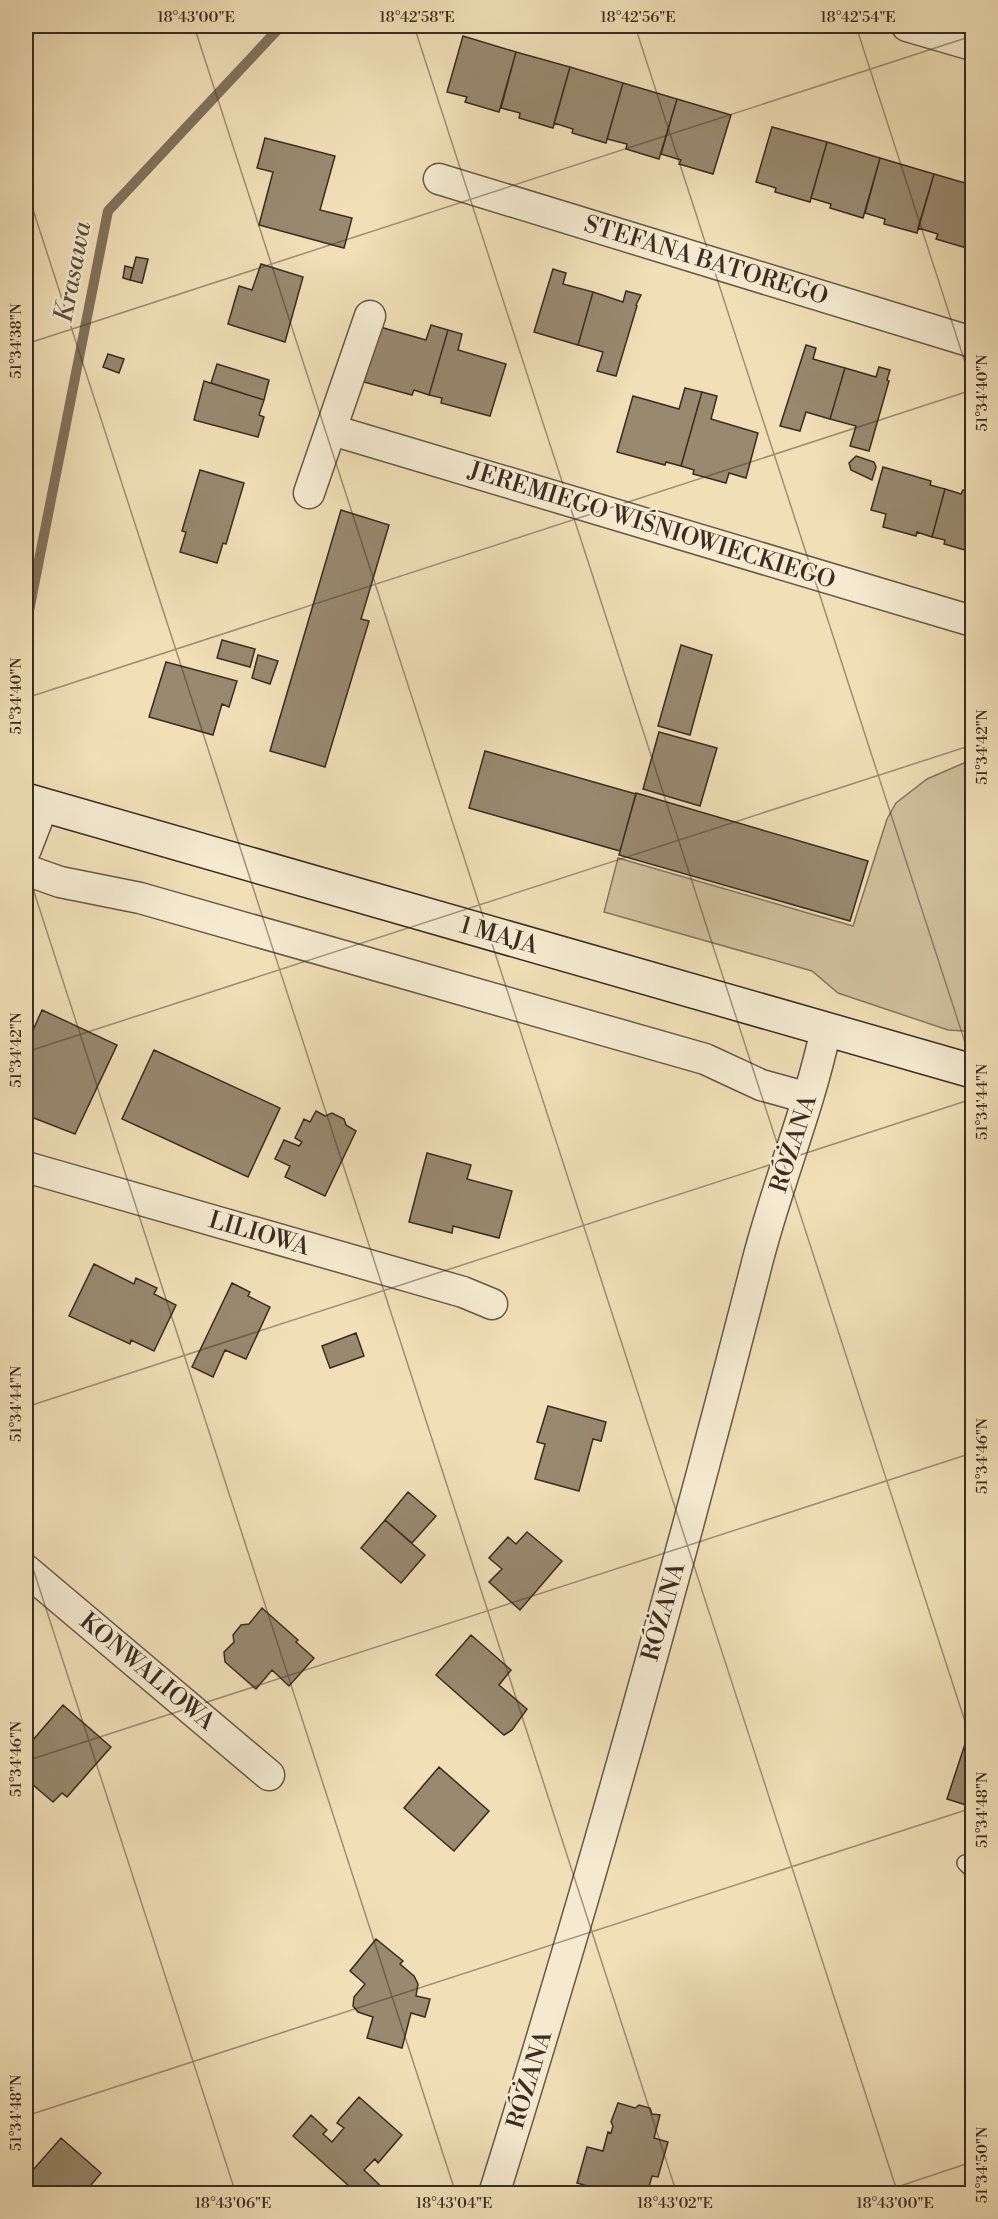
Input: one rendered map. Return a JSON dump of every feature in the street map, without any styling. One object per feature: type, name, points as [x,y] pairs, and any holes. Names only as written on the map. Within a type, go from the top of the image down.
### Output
[{"type":"main road","name":"1 MAJA","points":[[34,803],[972,1071]]},
{"type":"street","points":[[907,26],[972,45]]},
{"type":"street","name":"STEFANA BATOREGO","points":[[438,179],[972,342]]},
{"type":"street","points":[[309,493],[370,316]]},
{"type":"street","name":"JEREMIEGO WIŚNIOWIECKIEGO","points":[[332,430],[972,621]]},
{"type":"street","points":[[26,849],[34,803]]},
{"type":"street","points":[[26,870],[60,882],[140,898],[705,1059],[761,1085],[808,1098]]},
{"type":"street","name":"RÓŻANA","points":[[495,2193],[560,1984],[707,1457],[761,1247],[817,1072],[826,1029]]},
{"type":"street","name":"LILIOWA","points":[[26,1167],[463,1292],[492,1304]]},
{"type":"street","name":"KONWALIOWA","points":[[26,1570],[269,1775]]},
{"type":"shaded area","points":[[972,761],[972,1028],[964,1031],[948,1030],[838,993],[812,971],[604,912],[618,858],[853,926],[887,819],[896,803],[927,779]]},
{"type":"building","points":[[463,36],[516,52],[499,112],[465,102],[467,97],[447,92]]},
{"type":"building","points":[[516,52],[570,67],[553,128],[519,118],[520,113],[501,108]]},
{"type":"building","points":[[570,67],[623,83],[606,143],[572,133],[573,129],[554,123]]},
{"type":"building","points":[[623,83],[677,99],[659,159],[626,149],[627,144],[607,139]]},
{"type":"building","points":[[677,99],[731,115],[713,174],[679,164],[681,160],[661,154]]},
{"type":"building","points":[[772,127],[827,142],[810,202],[775,192],[776,188],[756,182]]},
{"type":"building","points":[[265,138],[335,156],[320,210],[352,218],[344,248],[259,225],[273,172],[257,168]]},
{"type":"building","points":[[827,142],[880,158],[863,218],[830,208],[831,204],[811,198]]},
{"type":"building","points":[[880,158],[934,174],[917,233],[884,224],[885,219],[865,213]]},
{"type":"building","points":[[934,174],[972,185],[970,249],[936,239],[938,234],[918,228]]},
{"type":"building","points":[[136,257],[148,259],[142,283],[130,280]]},
{"type":"building","points":[[261,264],[303,277],[285,342],[228,324],[239,286],[252,290]]},
{"type":"building","points":[[125,266],[133,268],[130,280],[123,278]]},
{"type":"building","points":[[553,269],[566,273],[563,284],[593,292],[578,345],[534,332]]},
{"type":"building","points":[[626,291],[641,295],[636,305],[616,376],[597,371],[603,352],[578,345],[593,292],[623,302]]},
{"type":"building","points":[[431,325],[448,330],[429,395],[414,390],[412,395],[364,382],[380,327],[426,340]]},
{"type":"building","points":[[448,330],[462,334],[458,350],[506,364],[490,416],[441,403],[442,398],[429,395]]},
{"type":"building","points":[[806,345],[816,348],[813,359],[845,368],[830,419],[806,412],[800,431],[780,426]]},
{"type":"building","points":[[108,354],[124,359],[119,373],[103,367]]},
{"type":"building","points":[[217,364],[269,380],[264,400],[211,383]]},
{"type":"building","points":[[879,367],[890,370],[887,380],[889,381],[869,451],[850,446],[856,426],[830,419],[845,368],[876,377]]},
{"type":"building","points":[[204,381],[264,400],[259,415],[264,417],[258,437],[194,420]]},
{"type":"building","points":[[685,388],[702,392],[681,466],[666,462],[665,465],[617,452],[633,396],[679,409]]},
{"type":"building","points":[[702,392],[717,396],[711,419],[758,433],[746,478],[729,473],[726,483],[693,474],[694,470],[681,466]]},
{"type":"building","points":[[856,456],[874,462],[876,467],[872,480],[851,470],[849,463]]},
{"type":"building","points":[[883,467],[931,481],[930,485],[945,489],[932,537],[917,532],[916,536],[883,527],[886,514],[871,510]]},
{"type":"building","points":[[200,470],[244,483],[226,544],[223,543],[217,563],[180,552],[186,532],[182,531]]},
{"type":"building","points":[[945,489],[961,494],[963,490],[972,493],[972,552],[944,544],[945,540],[932,537]]},
{"type":"building","points":[[341,510],[389,525],[361,619],[369,621],[325,767],[270,751]]},
{"type":"building","points":[[222,640],[255,649],[250,667],[217,658]]},
{"type":"building","points":[[681,645],[712,655],[690,735],[658,726]]},
{"type":"building","points":[[258,655],[278,661],[270,684],[252,678]]},
{"type":"building","points":[[166,662],[237,681],[229,707],[222,704],[213,735],[149,717]]},
{"type":"building","points":[[659,732],[717,748],[700,806],[643,789]]},
{"type":"building","points":[[485,751],[636,794],[620,851],[469,808]]},
{"type":"building","points":[[636,793],[868,861],[850,921],[619,855]]},
{"type":"building","points":[[42,1010],[117,1045],[75,1134],[26,1115],[26,1046]]},
{"type":"building","points":[[154,1050],[280,1108],[248,1177],[122,1119]]},
{"type":"building","points":[[316,1111],[325,1116],[332,1113],[344,1119],[346,1125],[356,1131],[325,1196],[285,1177],[290,1166],[275,1159],[284,1140],[299,1146],[302,1142],[295,1138],[304,1119],[310,1122]]},
{"type":"building","points":[[427,1153],[471,1165],[467,1179],[512,1191],[499,1238],[453,1226],[452,1233],[409,1222]]},
{"type":"building","points":[[94,1264],[134,1284],[136,1278],[157,1288],[154,1294],[176,1305],[154,1351],[131,1340],[130,1344],[69,1316]]},
{"type":"building","points":[[232,1283],[250,1292],[248,1296],[270,1307],[246,1359],[225,1350],[213,1377],[192,1367]]},
{"type":"building","points":[[356,1333],[364,1356],[330,1368],[322,1346]]},
{"type":"building","points":[[548,1406],[606,1422],[601,1441],[593,1439],[579,1491],[535,1479],[545,1444],[537,1442]]},
{"type":"building","points":[[408,1492],[436,1516],[412,1543],[385,1520]]},
{"type":"building","points":[[385,1520],[425,1555],[401,1583],[361,1548]]},
{"type":"building","points":[[527,1532],[562,1561],[520,1610],[489,1582],[502,1569],[489,1558],[508,1537],[516,1544]]},
{"type":"building","points":[[262,1608],[298,1640],[296,1642],[314,1658],[289,1686],[272,1670],[256,1689],[225,1662],[224,1652],[234,1642],[233,1635],[241,1625],[249,1624]]},
{"type":"building","points":[[471,1635],[511,1670],[499,1685],[527,1709],[512,1730],[504,1735],[436,1675]]},
{"type":"building","points":[[63,1705],[111,1747],[67,1797],[62,1793],[53,1802],[26,1779],[26,1748]]},
{"type":"building","points":[[967,1738],[972,1740],[972,1807],[947,1799]]},
{"type":"building","points":[[439,1767],[489,1811],[454,1851],[404,1808]]},
{"type":"building","points":[[376,1939],[403,1961],[400,1964],[414,1976],[418,1984],[416,1996],[430,1999],[425,2017],[411,2013],[402,2048],[367,2038],[373,2017],[358,2012],[353,2006],[354,1997],[365,1984],[350,1971]]},
{"type":"building","points":[[359,2097],[402,2135],[378,2163],[375,2159],[364,2170],[389,2194],[358,2194],[293,2136],[311,2115],[327,2130],[323,2134],[332,2142],[344,2128],[337,2123]]},
{"type":"building","points":[[618,2103],[635,2108],[639,2105],[650,2108],[652,2114],[660,2115],[654,2138],[668,2142],[658,2177],[652,2176],[647,2194],[629,2191],[628,2194],[615,2194],[577,2183],[587,2147],[603,2151],[608,2132],[611,2133],[613,2126],[611,2122]]},
{"type":"building","points":[[61,2138],[101,2173],[85,2192],[86,2194],[26,2194],[26,2178]]},
{"type":"waterway","name":"Krasawa","points":[[26,626],[108,211],[281,26]]}]
